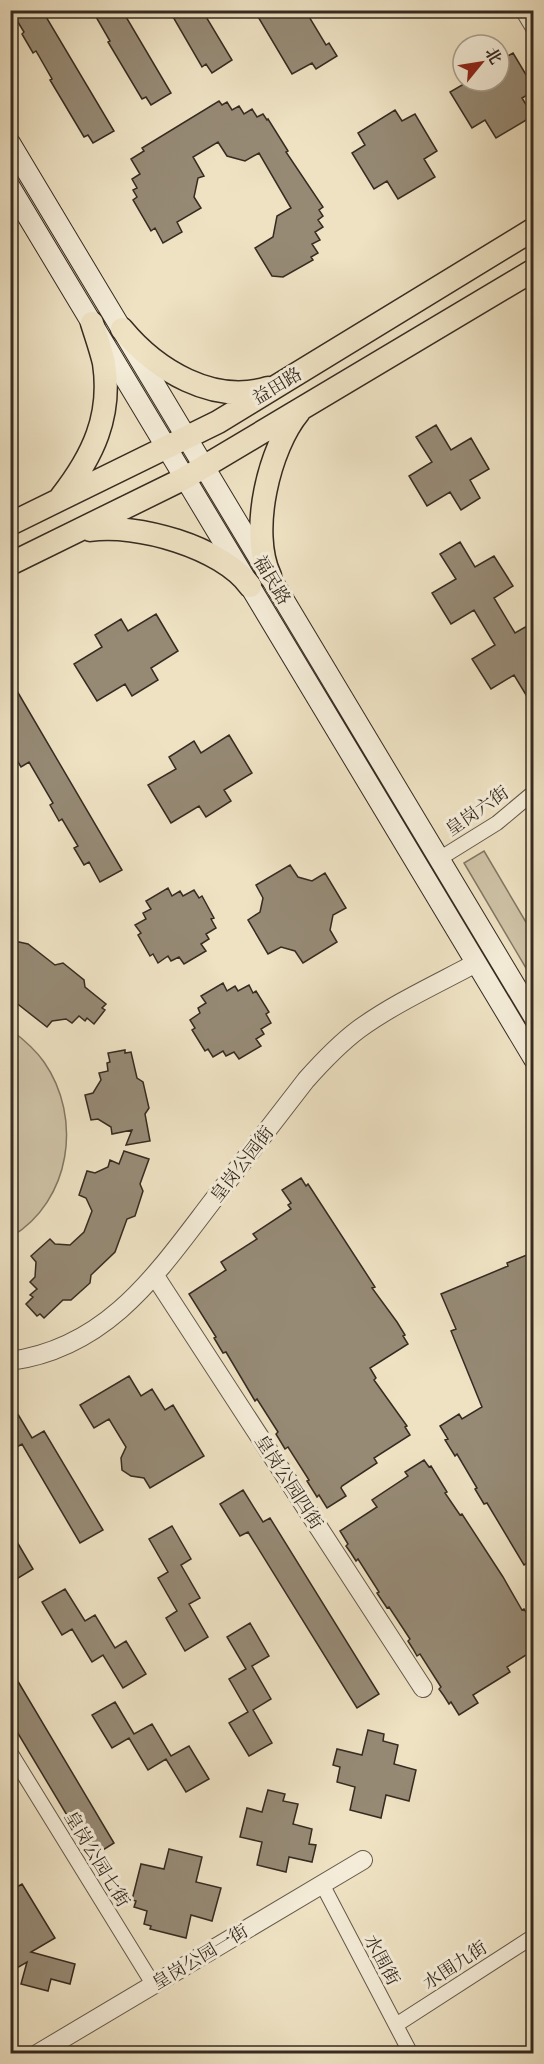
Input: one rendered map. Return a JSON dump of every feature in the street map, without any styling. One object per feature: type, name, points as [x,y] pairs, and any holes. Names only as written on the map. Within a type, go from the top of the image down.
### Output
[{"type":"main road","name":"福民路","points":[[10,143],[187,437],[195,473]]},
{"type":"main road","name":"福民路","points":[[10,187],[166,447],[195,473],[260,581],[476,963],[534,1059]]},
{"type":"main road","name":"益田路","points":[[10,524],[218,422],[534,229]]},
{"type":"main road","name":"益田路","points":[[10,564],[195,473],[534,270]]},
{"type":"main road","points":[[58,501],[79,475],[95,444],[103,419],[106,394],[104,363],[92,323]]},
{"type":"main road","points":[[122,329],[153,361],[193,383],[217,390],[242,392],[261,390],[281,384]]},
{"type":"main road","points":[[68,536],[81,531],[106,528],[132,529],[156,534],[218,560],[237,573],[260,581],[262,510],[278,450],[289,425],[303,408]]},
{"type":"main road","name":"福民路","points":[[260,581],[439,859],[534,1017]]},
{"type":"street","points":[[522,10],[534,30]]},
{"type":"street","name":"皇岗六街","points":[[439,859],[497,824],[534,792]]},
{"type":"street","name":"皇岗公园街","points":[[10,1361],[44,1354],[85,1336],[123,1308],[155,1276],[306,1080],[332,1052],[374,1019],[476,963]]},
{"type":"street","name":"皇岗公园四街","points":[[155,1276],[423,1688]]},
{"type":"street","name":"皇岗公园七街","points":[[10,1752],[153,1984]]},
{"type":"street","name":"皇岗公园一街","points":[[37,2054],[363,1860]]},
{"type":"street","name":"水围街","points":[[322,1884],[411,2054]]},
{"type":"street","name":"水围九街","points":[[396,2025],[534,1936]]},
{"type":"shaded area","points":[[484,851],[533,934],[533,980],[464,863]]},
{"type":"shaded area","points":[[11,1030],[29,1044],[44,1062],[56,1084],[64,1108],[67,1132],[65,1157],[58,1181],[47,1202],[31,1221],[11,1237]]},
{"type":"building","points":[[30,10],[42,10],[114,131],[93,143],[88,135],[84,137],[50,80],[52,79],[36,51],[33,53],[22,34],[24,32],[16,19]]},
{"type":"building","points":[[92,10],[122,10],[171,93],[151,105],[146,97],[142,99]]},
{"type":"building","points":[[169,10],[202,10],[232,60],[212,73],[206,64],[202,67]]},
{"type":"building","points":[[254,10],[305,10],[326,45],[329,43],[337,56],[316,69],[312,63],[292,74]]},
{"type":"building","points":[[513,53],[534,88],[534,91],[522,98],[533,116],[496,138],[485,120],[472,128],[450,92],[511,93],[511,54]]},
{"type":"building","points":[[219,101],[222,105],[227,102],[232,110],[239,106],[244,114],[252,109],[257,117],[263,114],[268,119],[288,151],[286,152],[323,207],[319,210],[323,216],[318,220],[323,227],[315,232],[320,240],[312,244],[318,253],[311,257],[313,260],[283,277],[272,276],[255,248],[273,237],[277,216],[291,208],[259,153],[245,161],[227,156],[218,142],[193,157],[204,176],[198,178],[194,197],[201,208],[177,222],[182,232],[163,243],[155,228],[151,231],[133,200],[137,197],[133,190],[137,188],[132,179],[140,174],[131,159],[144,151],[142,148]]},
{"type":"building","points":[[395,110],[402,121],[415,114],[437,151],[424,159],[435,177],[398,199],[387,181],[374,189],[352,153],[365,145],[358,133]]},
{"type":"building","points":[[436,425],[451,450],[471,438],[489,469],[470,480],[480,498],[461,510],[450,492],[427,506],[409,476],[432,462],[416,437]]},
{"type":"building","points":[[460,542],[475,567],[494,556],[513,586],[494,598],[515,633],[534,622],[534,708],[514,675],[491,689],[472,659],[495,645],[474,610],[451,624],[432,593],[456,579],[440,554]]},
{"type":"building","points":[[156,614],[178,651],[151,668],[158,680],[132,696],[125,684],[97,701],[74,664],[102,647],[95,635],[121,619],[128,631]]},
{"type":"building","points":[[10,679],[122,870],[100,882],[89,862],[84,865],[74,848],[78,846],[62,819],[59,821],[50,805],[53,803],[29,762],[21,767],[10,749],[17,743],[10,732]]},
{"type":"building","points":[[229,735],[252,773],[224,790],[231,801],[206,817],[199,806],[171,823],[148,785],[176,769],[169,757],[194,741],[201,753]]},
{"type":"building","points":[[290,865],[298,877],[312,881],[325,873],[346,908],[333,915],[330,930],[337,942],[303,963],[295,951],[281,947],[268,954],[248,920],[260,912],[263,898],[256,885]]},
{"type":"building","points":[[168,888],[172,896],[180,891],[183,896],[194,890],[199,898],[202,896],[214,918],[211,919],[216,928],[206,934],[209,939],[201,944],[206,951],[184,964],[179,957],[171,961],[168,956],[158,963],[153,954],[150,956],[138,935],[141,933],[135,925],[146,919],[143,913],[151,909],[146,901]]},
{"type":"building","points":[[10,940],[28,944],[55,965],[63,963],[84,980],[85,987],[106,1004],[102,1008],[105,1010],[94,1024],[87,1018],[85,1021],[79,1016],[72,1023],[66,1019],[52,1021],[47,1027],[10,998]]},
{"type":"building","points":[[223,983],[227,991],[235,986],[238,991],[249,985],[253,993],[256,991],[269,1012],[266,1014],[271,1023],[261,1029],[264,1034],[256,1039],[261,1046],[239,1059],[234,1052],[226,1056],[223,1051],[213,1057],[208,1049],[205,1051],[192,1030],[195,1028],[190,1020],[200,1013],[198,1008],[206,1003],[201,996]]},
{"type":"building","points":[[125,1050],[125,1053],[131,1052],[137,1078],[143,1082],[149,1108],[145,1114],[150,1141],[126,1145],[132,1130],[112,1134],[111,1127],[98,1119],[91,1120],[85,1095],[93,1093],[101,1080],[99,1073],[108,1071],[107,1063],[110,1062],[108,1053]]},
{"type":"building","points":[[124,1151],[149,1159],[140,1184],[143,1191],[135,1216],[127,1219],[115,1252],[91,1275],[90,1283],[71,1300],[63,1300],[44,1318],[40,1314],[37,1316],[26,1304],[33,1297],[30,1295],[37,1289],[30,1282],[35,1277],[36,1262],[31,1256],[50,1239],[55,1244],[70,1245],[84,1232],[92,1211],[86,1198],[79,1195],[87,1171],[95,1173],[108,1167],[110,1160],[119,1164]]},
{"type":"building","points":[[301,1178],[306,1186],[308,1184],[375,1287],[372,1288],[397,1322],[408,1344],[370,1368],[376,1378],[374,1380],[407,1426],[405,1427],[410,1435],[374,1458],[377,1463],[342,1486],[346,1496],[327,1508],[319,1495],[317,1497],[288,1447],[285,1449],[276,1434],[278,1432],[257,1399],[255,1401],[226,1352],[223,1353],[214,1338],[216,1337],[189,1294],[226,1270],[221,1262],[257,1239],[253,1234],[291,1209],[288,1205],[291,1203],[282,1190]]},
{"type":"building","points":[[534,1252],[534,1326],[528,1328],[534,1343],[534,1559],[524,1565],[487,1503],[484,1504],[457,1454],[455,1456],[445,1440],[448,1439],[440,1426],[459,1414],[462,1419],[482,1407],[451,1331],[456,1329],[441,1294],[508,1266],[507,1263]]},
{"type":"building","points":[[129,1376],[141,1396],[152,1389],[165,1410],[173,1405],[204,1456],[150,1488],[144,1478],[131,1476],[122,1470],[121,1458],[126,1447],[109,1419],[94,1428],[80,1405]]},
{"type":"building","points":[[10,1401],[32,1438],[44,1431],[103,1530],[80,1543],[22,1444],[10,1451]]},
{"type":"building","points":[[424,1460],[429,1467],[431,1466],[447,1492],[445,1493],[460,1515],[462,1514],[522,1610],[524,1609],[534,1624],[534,1650],[507,1667],[510,1672],[473,1695],[478,1703],[459,1715],[439,1689],[441,1687],[420,1654],[417,1656],[408,1641],[410,1639],[377,1593],[379,1592],[358,1559],[356,1561],[346,1546],[348,1544],[340,1531],[377,1507],[372,1500],[408,1476],[405,1472]]},
{"type":"building","points":[[243,1490],[263,1522],[270,1518],[379,1694],[357,1708],[248,1532],[240,1536],[220,1504]]},
{"type":"building","points":[[172,1526],[191,1559],[181,1565],[200,1598],[189,1604],[208,1637],[185,1651],[166,1618],[177,1611],[158,1578],[168,1572],[149,1539]]},
{"type":"building","points":[[10,1530],[33,1569],[10,1583]]},
{"type":"building","points":[[65,1589],[85,1621],[95,1615],[115,1648],[126,1641],[146,1674],[123,1688],[103,1655],[92,1662],[72,1629],[62,1635],[42,1602]]},
{"type":"building","points":[[250,1623],[269,1656],[252,1666],[271,1699],[253,1710],[272,1743],[249,1756],[229,1723],[248,1712],[229,1679],[246,1669],[227,1637]]},
{"type":"building","points":[[10,1668],[114,1843],[92,1857],[10,1720]]},
{"type":"building","points":[[115,1702],[134,1734],[152,1724],[171,1756],[189,1746],[209,1779],[186,1792],[166,1759],[148,1770],[129,1738],[112,1748],[92,1715]]},
{"type":"building","points":[[368,1730],[384,1734],[383,1741],[398,1745],[394,1764],[416,1770],[409,1801],[386,1795],[381,1818],[350,1810],[355,1787],[337,1782],[340,1767],[333,1765],[337,1749],[362,1755]]},
{"type":"building","points":[[268,1790],[285,1794],[283,1801],[298,1804],[293,1824],[312,1829],[309,1844],[316,1845],[312,1862],[289,1857],[286,1872],[257,1865],[262,1842],[240,1837],[247,1808],[262,1812]]},
{"type":"building","points":[[169,1849],[202,1857],[196,1882],[221,1888],[212,1921],[191,1915],[186,1938],[150,1929],[151,1926],[144,1924],[147,1911],[134,1907],[136,1901],[132,1900],[141,1864],[164,1869]]},
{"type":"building","points":[[22,1884],[55,1938],[31,1952],[75,1964],[70,1984],[51,1979],[48,1991],[21,1984],[27,1962],[10,1972],[10,1891]]}]
